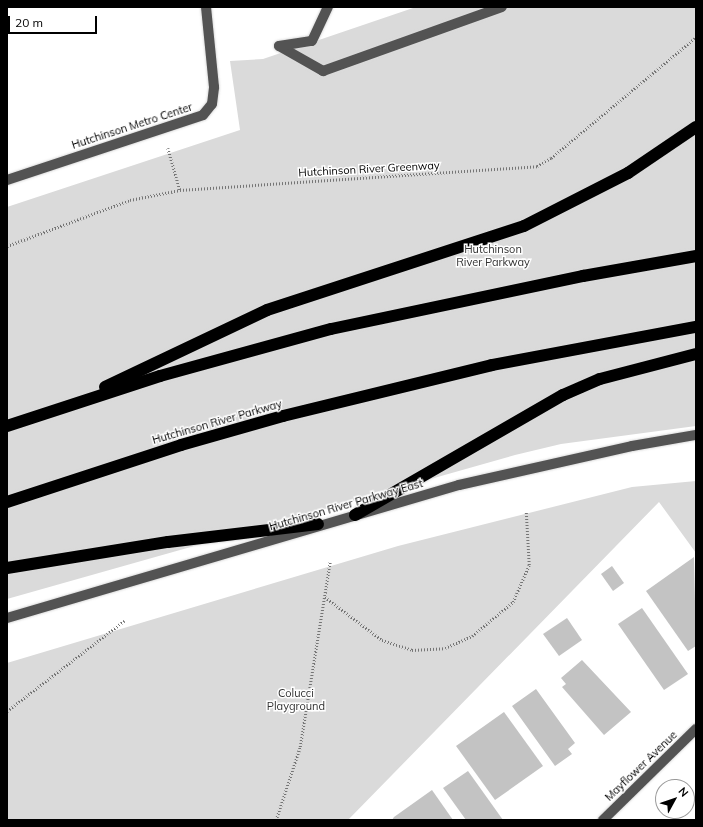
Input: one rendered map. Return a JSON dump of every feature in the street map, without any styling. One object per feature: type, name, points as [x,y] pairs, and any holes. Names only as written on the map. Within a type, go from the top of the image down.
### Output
[{"type":"highway","points":[[65,406],[267,310],[524,226],[628,173],[696,127]]},
{"type":"highway","points":[[7,426],[65,406],[331,329],[583,276],[696,256]]},
{"type":"highway","name":"Hutchinson River Parkway","points":[[7,502],[181,445],[283,416],[492,365],[696,327]]},
{"type":"highway","points":[[355,515],[563,395],[600,380],[696,354]]},
{"type":"highway","points":[[7,568],[168,542],[318,524]]},
{"type":"street","name":"Hutchinson Metro Center","points":[[7,180],[203,115],[212,104],[214,78],[206,7]]},
{"type":"street","points":[[328,7],[312,41],[279,46],[323,71],[502,7]]},
{"type":"street","name":"Hutchinson River Parkway East","points":[[7,618],[318,524],[548,464],[696,435]]},
{"type":"street","name":"Mayflower Avenue","points":[[602,820],[696,729]]},
{"type":"path","name":"Hutchinson River Greenway","points":[[7,246],[130,200],[180,190],[537,166],[551,158],[696,37]]},
{"type":"path","points":[[161,129],[180,190]]},
{"type":"path","points":[[325,598],[382,640],[412,650],[445,648],[472,636],[513,602],[529,565],[526,511]]},
{"type":"path","points":[[276,820],[300,747],[330,561]]},
{"type":"path","points":[[7,711],[124,621]]},
{"type":"green space","name":"Hutchinson River Parkway","points":[[416,7],[696,7],[696,426],[561,444],[515,455],[7,599],[7,207],[240,130],[230,61],[263,59]]},
{"type":"green space","name":"Colucci Playground","points":[[696,481],[696,553],[659,502],[348,820],[7,820],[7,663],[398,546],[632,487]]},
{"type":"building","points":[[694,557],[696,646],[688,651],[646,591]]},
{"type":"building","points":[[612,566],[624,583],[613,591],[601,574]]},
{"type":"building","points":[[642,608],[688,674],[664,690],[618,624]]},
{"type":"building","points":[[567,618],[582,640],[559,656],[543,634]]},
{"type":"building","points":[[582,660],[631,712],[604,735],[562,687],[566,684],[561,678]]},
{"type":"building","points":[[536,689],[575,743],[568,749],[572,754],[555,766],[512,706]]},
{"type":"building","points":[[504,712],[543,766],[495,800],[456,746]]},
{"type":"building","points":[[468,771],[503,820],[466,820],[443,788]]},
{"type":"building","points":[[432,790],[453,820],[392,820],[394,817]]}]
